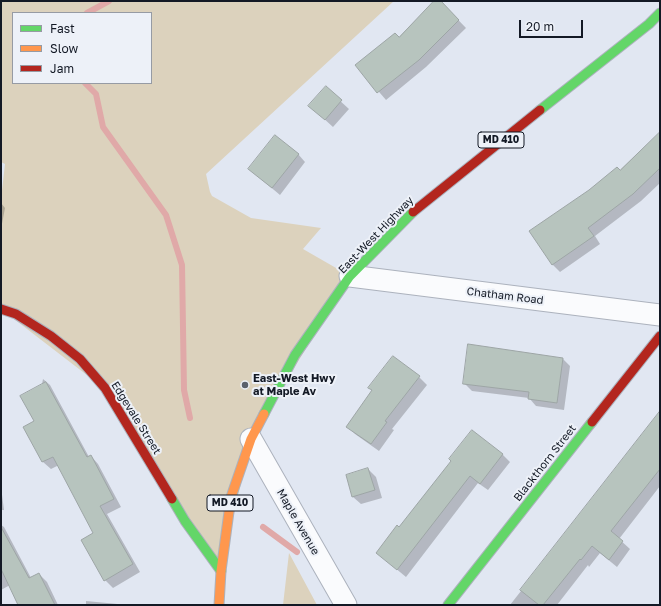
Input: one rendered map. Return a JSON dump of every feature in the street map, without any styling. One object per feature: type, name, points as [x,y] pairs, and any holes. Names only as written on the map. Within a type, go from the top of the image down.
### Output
[{"type":"main road","name":"East-West Highway","points":[[219,605],[221,571],[231,498],[251,439],[295,356],[350,276],[409,215],[649,24],[660,13]]},
{"type":"main road","name":"Edgevale Street","points":[[1,308],[16,314],[45,332],[80,359],[105,388],[185,520],[221,571]]},
{"type":"main road","name":"Blackthorn Street","points":[[448,605],[660,336]]},
{"type":"street","name":"Chatham Road","points":[[350,276],[660,315]]},
{"type":"street","name":"Maple Avenue","points":[[251,439],[346,605]]},
{"type":"shaded area","points":[[1,1],[394,1],[206,174],[212,196],[251,218],[321,228],[303,249],[350,276],[251,439],[221,571],[105,389],[1,309],[1,199],[5,164],[1,162]]},
{"type":"shaded area","points":[[289,553],[317,605],[283,605]]},
{"type":"building","points":[[434,1],[441,1],[459,20],[419,60],[377,93],[355,65],[395,33],[399,37]]},
{"type":"building","points":[[326,86],[342,100],[325,120],[308,106]]},
{"type":"building","points":[[660,132],[660,168],[633,194],[588,228],[594,236],[552,265],[529,231],[589,190],[617,167],[620,170]]},
{"type":"building","points":[[275,135],[299,154],[272,188],[248,169]]},
{"type":"building","points":[[468,344],[563,358],[557,403],[528,399],[529,392],[463,384]]},
{"type":"building","points":[[393,356],[420,376],[385,421],[387,422],[371,444],[346,427],[372,390],[368,388]]},
{"type":"building","points":[[46,382],[87,457],[91,455],[114,499],[100,506],[133,564],[104,581],[81,540],[93,533],[53,457],[42,462],[23,427],[34,421],[20,396]]},
{"type":"building","points":[[660,411],[660,469],[611,531],[623,541],[609,560],[592,546],[543,605],[539,605],[520,590]]},
{"type":"building","points":[[472,430],[503,454],[480,484],[470,476],[397,570],[376,553],[397,525],[399,527],[451,461],[449,459]]},
{"type":"building","points":[[368,468],[375,490],[352,497],[346,475]]},
{"type":"building","points":[[1,527],[29,578],[39,573],[55,605],[18,605],[1,569]]},
{"type":"waterway","points":[[89,12],[109,1]]},
{"type":"waterway","points":[[86,84],[96,94],[103,127],[166,215],[182,265],[184,390],[190,418]]},
{"type":"waterway","points":[[263,527],[297,552]]},
{"type":"traffic: fast","points":[[540,110],[649,24],[660,13]]},
{"type":"traffic: fast","points":[[264,414],[295,355],[350,276],[413,212]]},
{"type":"traffic: fast","points":[[448,605],[592,422]]},
{"type":"traffic: fast","points":[[172,499],[185,521],[221,571]]},
{"type":"traffic: slow","points":[[219,605],[221,571],[231,497],[251,439],[264,414]]},
{"type":"traffic: jam","points":[[413,212],[540,110]]},
{"type":"traffic: jam","points":[[1,309],[16,314],[51,336],[80,359],[105,388],[172,499]]},
{"type":"traffic: jam","points":[[592,422],[660,336]]},
{"type":"place","name":"East-West Hwy at Maple Av","points":[[245,385]]}]
